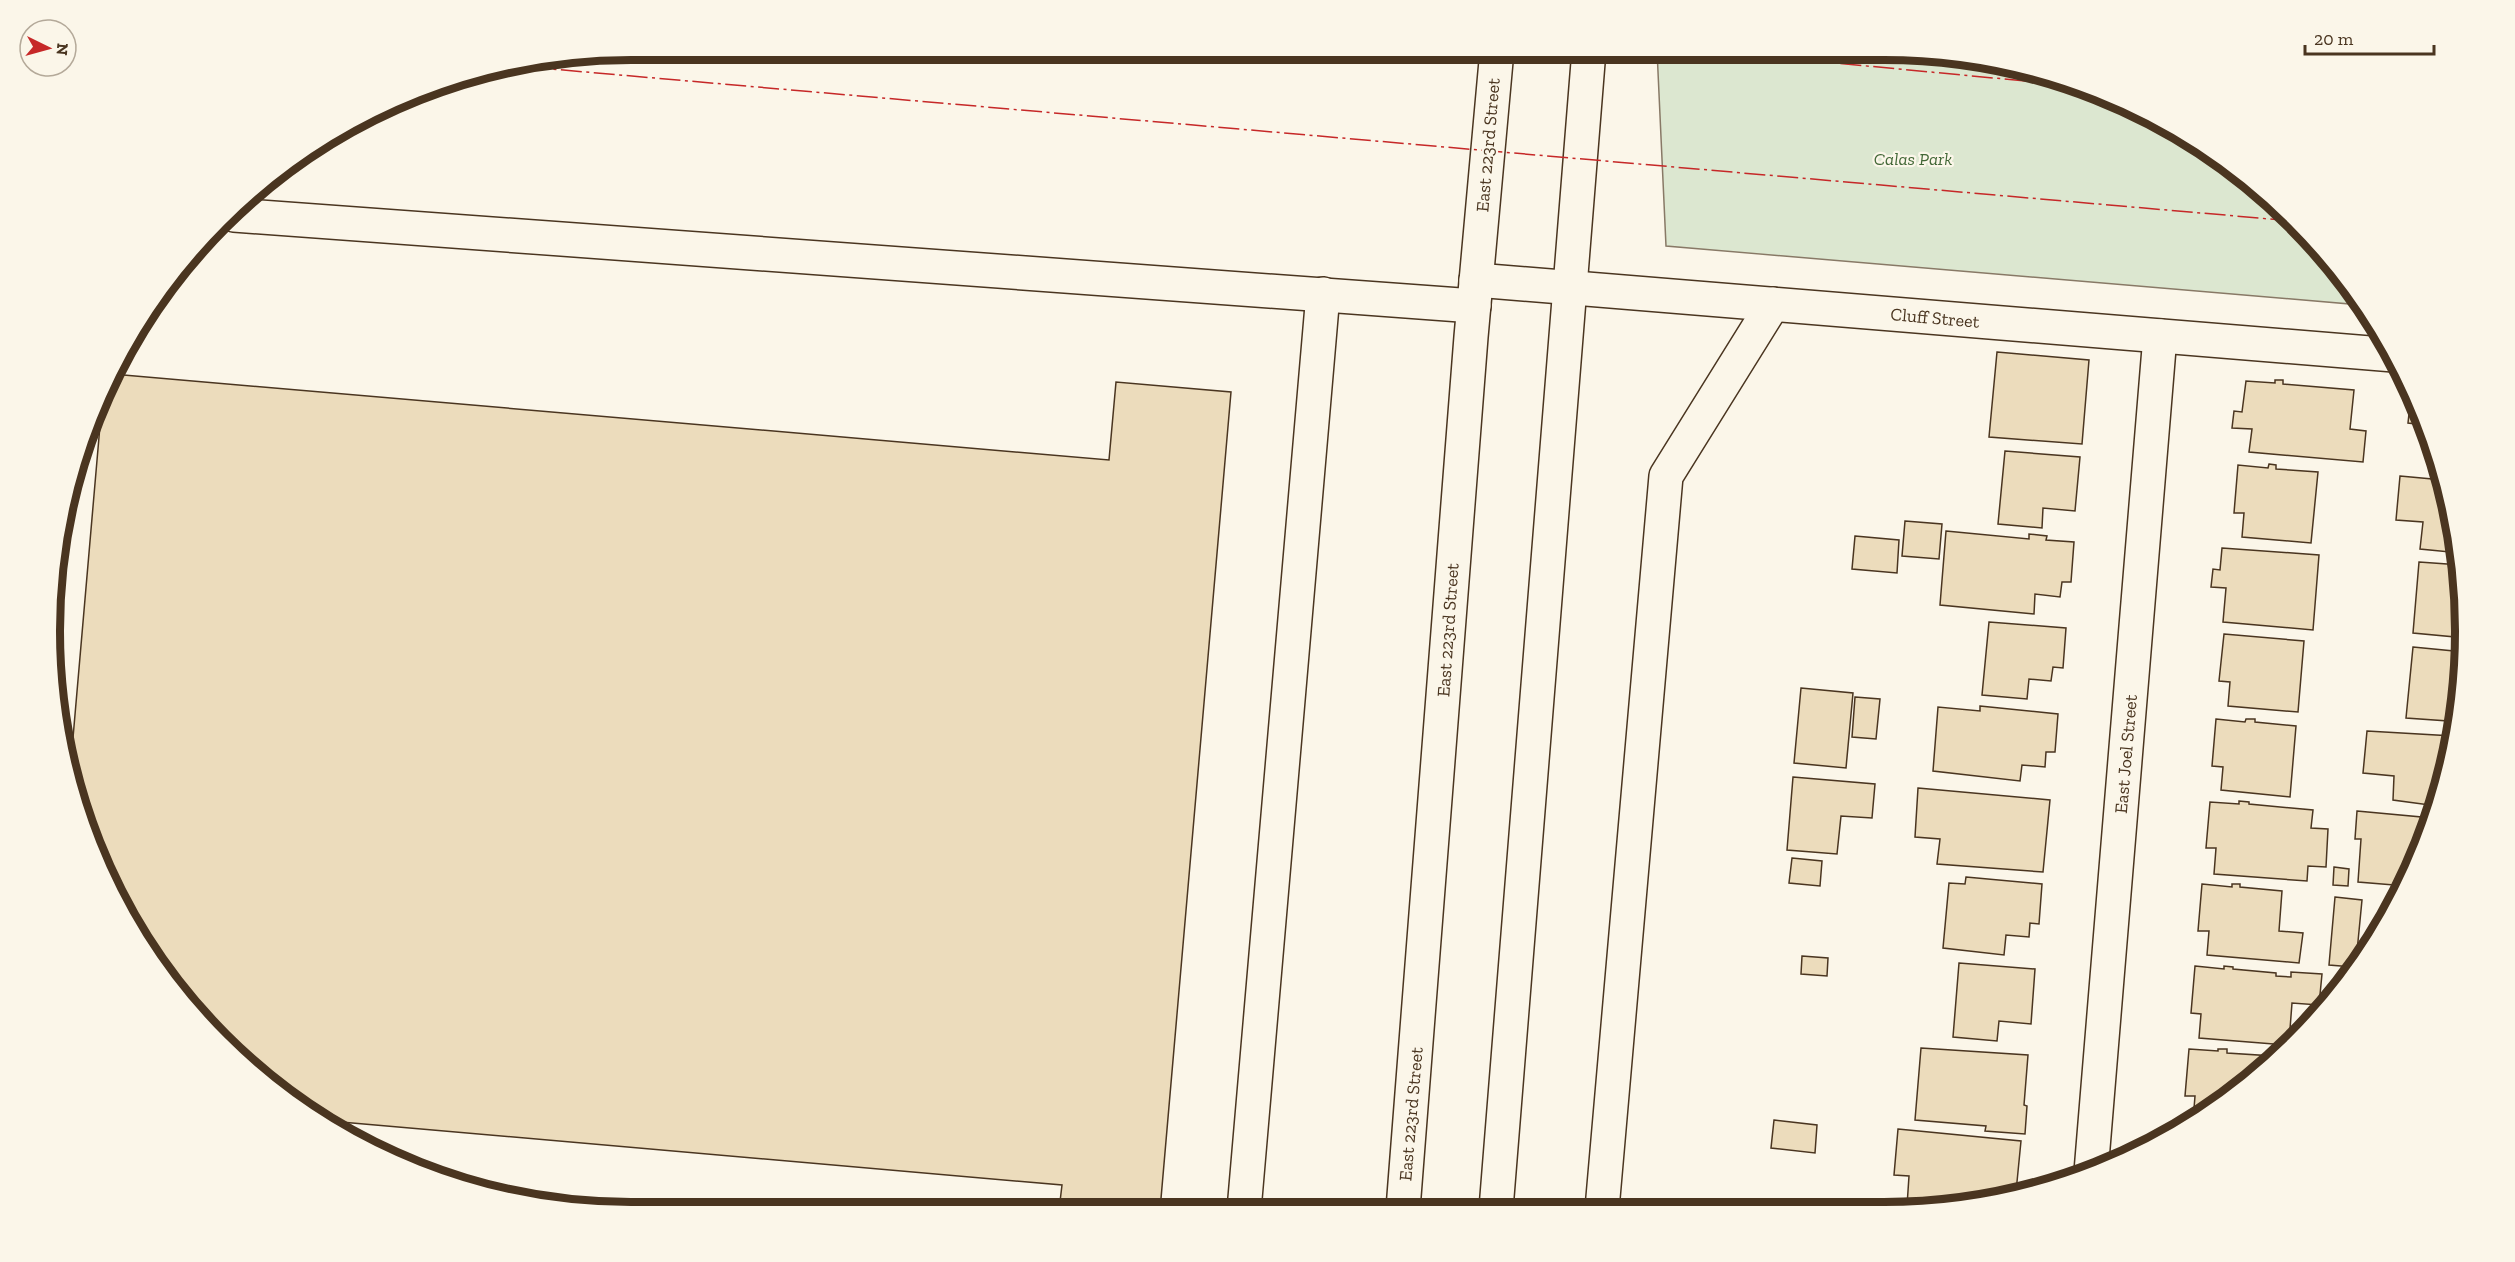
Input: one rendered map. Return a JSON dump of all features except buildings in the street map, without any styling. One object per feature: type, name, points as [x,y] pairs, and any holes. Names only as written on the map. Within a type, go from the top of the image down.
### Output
[{"type":"street","name":"East 223rd Street","points":[[1404,1202],[1475,293],[1496,60]]},
{"type":"street","points":[[1497,1202],[1588,60]]},
{"type":"street","name":"Cluff Street","points":[[240,215],[1323,294],[1475,293],[1569,288],[2383,354]]},
{"type":"street","points":[[1245,1202],[1323,294]]},
{"type":"street","points":[[1603,1202],[1666,476],[1773,304]]},
{"type":"street","name":"East Joel Street","points":[[2092,1163],[2160,336]]},
{"type":"green space","name":"Calas Park","points":[[1657,60],[1921,61],[1959,65],[2032,79],[2103,103],[2170,136],[2232,178],[2288,227],[2337,283],[2352,304],[1666,246]]},
{"type":"power","points":[[1804,60],[2045,83]]},
{"type":"power","points":[[539,68],[2280,220]]}]
